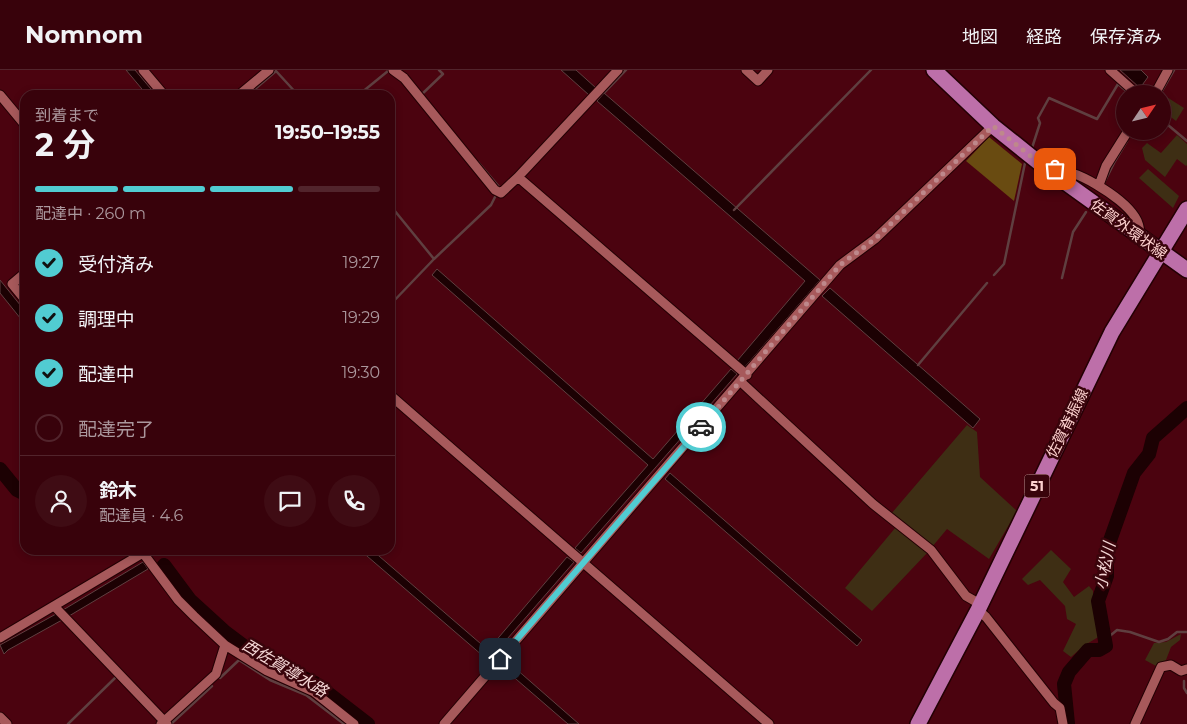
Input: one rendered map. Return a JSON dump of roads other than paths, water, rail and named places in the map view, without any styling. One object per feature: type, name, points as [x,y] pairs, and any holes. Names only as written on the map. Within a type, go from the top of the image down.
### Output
[{"type":"main road","name":"佐賀外環状線","points":[[934,70],[993,126],[1048,170],[1187,270]]},
{"type":"main road","name":"佐賀脊振線","points":[[918,724],[979,606],[1112,332],[1187,209]]},
{"type":"street","points":[[143,70],[160,90]]},
{"type":"street","points":[[245,90],[269,70]]},
{"type":"street","points":[[393,70],[404,78],[494,190],[501,193],[618,70]]},
{"type":"street","points":[[746,70],[758,81],[768,70]]},
{"type":"street","points":[[1110,70],[1127,85]]},
{"type":"street","points":[[1160,85],[1168,70]]},
{"type":"street","points":[[0,95],[20,119]]},
{"type":"street","points":[[444,724],[498,661],[577,558],[741,373],[840,265],[875,239],[993,126]]},
{"type":"street","points":[[1099,185],[1106,166],[1122,140]]},
{"type":"street","points":[[1048,170],[1058,168],[1099,185],[1135,217],[1140,230],[1140,237]]},
{"type":"street","points":[[518,177],[741,373],[873,504],[931,550],[966,596],[979,606],[1054,703],[1060,708],[1063,724]]},
{"type":"street","points":[[20,277],[12,284],[20,294]]},
{"type":"street","points":[[395,399],[768,724]]},
{"type":"street","points":[[0,638],[60,612],[140,555]]},
{"type":"street","points":[[144,555],[178,600],[225,645],[267,672],[314,692],[354,724]]},
{"type":"street","points":[[60,612],[164,723],[216,674],[225,645]]},
{"type":"street","points":[[1135,724],[1161,667],[1171,664],[1181,671],[1187,669]]},
{"type":"street","points":[[0,717],[7,724]]},
{"type":"waterway","points":[[421,95],[443,74],[439,70]]},
{"type":"waterway","points":[[604,93],[626,70]]},
{"type":"waterway","points":[[734,210],[871,70]]},
{"type":"waterway","points":[[1165,85],[1174,70]]},
{"type":"waterway","points":[[254,90],[276,71],[293,90]]},
{"type":"waterway","points":[[365,90],[388,71]]},
{"type":"waterway","points":[[1032,148],[1040,123],[1038,118],[1049,98],[1097,119],[1116,87]]},
{"type":"waterway","points":[[1171,128],[1187,141]]},
{"type":"waterway","points":[[1104,183],[1127,141]]},
{"type":"waterway","points":[[478,162],[500,188]]},
{"type":"waterway","points":[[994,275],[1004,264],[1025,163]]},
{"type":"waterway","points":[[395,300],[434,259],[491,205],[495,197]]},
{"type":"waterway","points":[[395,211],[434,259]]},
{"type":"waterway","points":[[1062,278],[1073,232],[1086,212]]},
{"type":"waterway","points":[[918,365],[987,283]]},
{"type":"waterway","name":"小松川","points":[[1068,724],[1064,684],[1069,672],[1088,650],[1099,650],[1106,646],[1098,601],[1107,576],[1107,549],[1134,473],[1149,454],[1153,438],[1187,408]]},
{"type":"waterway","name":"西佐賀導水路","points":[[0,469],[20,492]]},
{"type":"waterway","name":"西佐賀導水路","points":[[164,565],[190,600],[224,631],[248,649],[283,669],[315,683],[368,724]]},
{"type":"waterway","points":[[1105,640],[1117,630],[1130,632],[1159,642],[1168,639],[1177,632],[1187,632]]},
{"type":"waterway","points":[[220,678],[239,660],[270,680],[306,695],[344,724]]},
{"type":"waterway","points":[[68,724],[115,678]]},
{"type":"waterway","points":[[1184,681],[1184,688],[1187,693]]},
{"type":"waterway","points":[[171,724],[212,686]]}]
